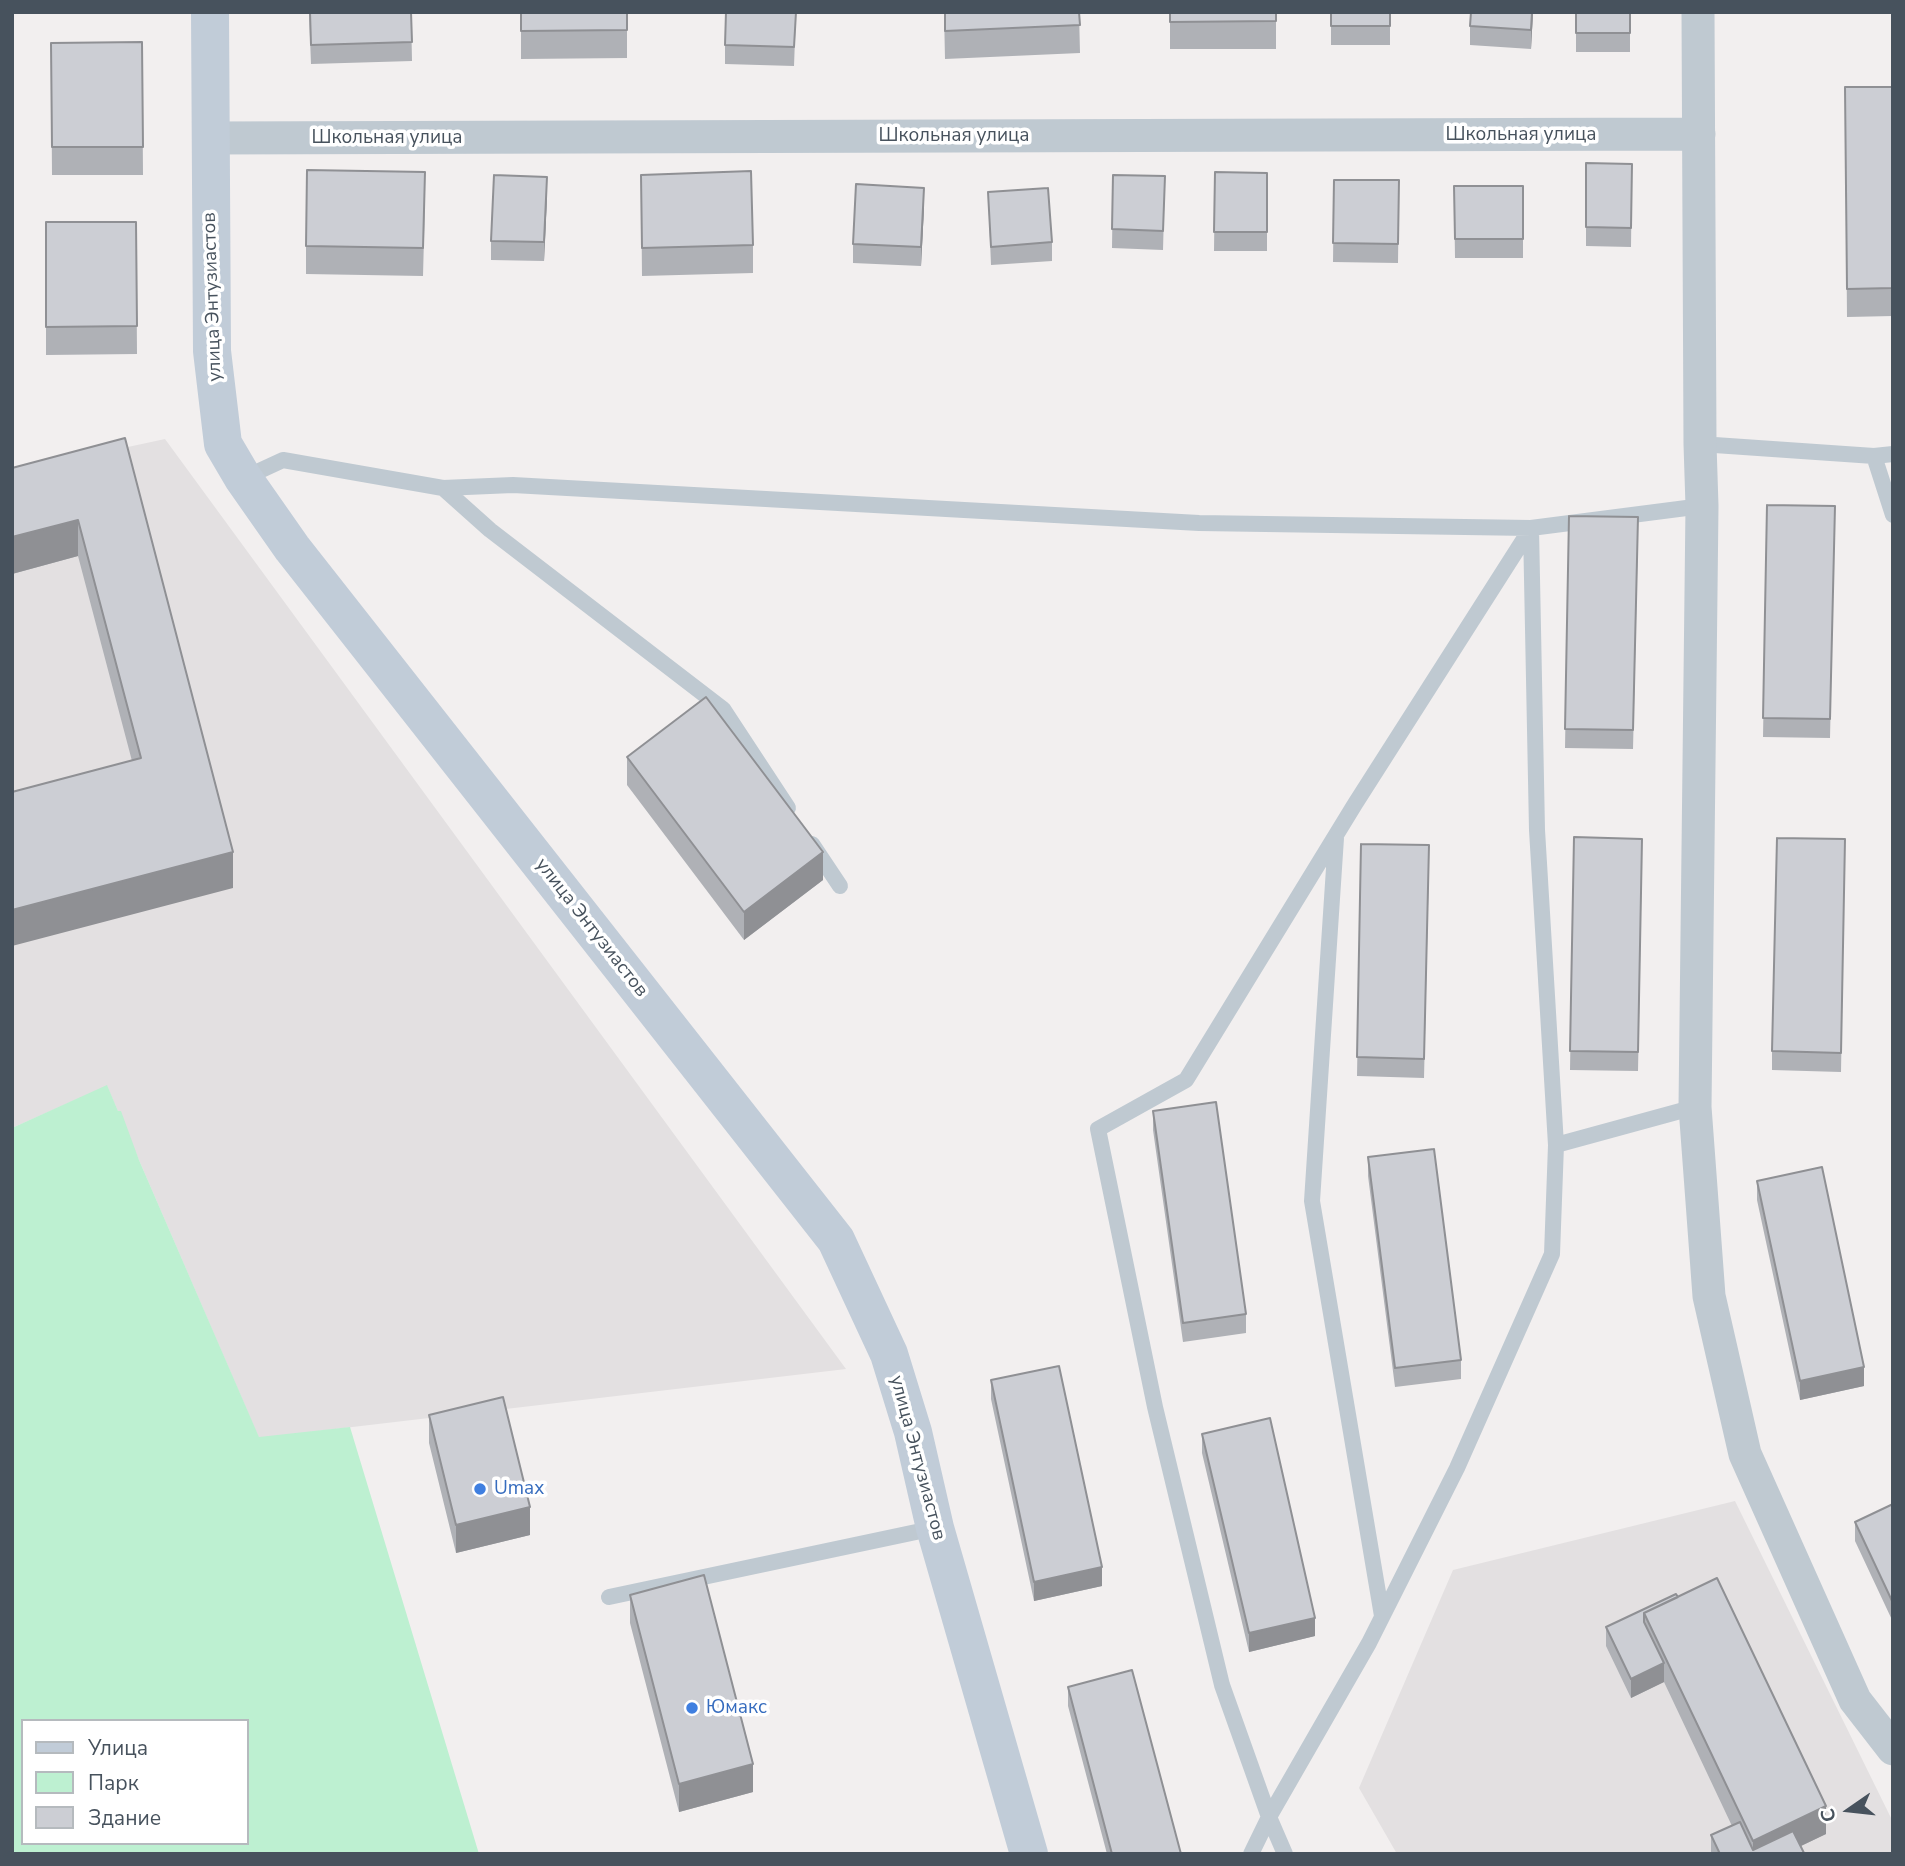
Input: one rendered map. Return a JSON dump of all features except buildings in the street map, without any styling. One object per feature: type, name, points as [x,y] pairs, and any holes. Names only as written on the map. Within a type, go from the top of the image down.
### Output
[{"type":"street","name":"улица Энтузиастов","points":[[210,12],[212,351],[223,443],[243,478],[292,548],[836,1240],[889,1354],[913,1432],[935,1528],[1029,1854]]},
{"type":"street","points":[[1698,12],[1702,506],[1695,1107],[1709,1296],[1745,1454],[1855,1700],[1893,1749]]},
{"type":"street","name":"Школьная улица","points":[[209,138],[1699,134]]},
{"type":"lane","points":[[1700,444],[1874,456],[1893,454]]},
{"type":"lane","points":[[1874,456],[1893,515]]},
{"type":"lane","points":[[243,478],[283,460],[443,488],[513,485],[1199,523],[1531,528],[1702,506]]},
{"type":"lane","points":[[443,488],[490,530],[723,709],[840,886]]},
{"type":"lane","points":[[1285,1854],[1222,1685],[1155,1407],[1098,1129],[1186,1080],[1337,834],[1531,528]]},
{"type":"lane","points":[[1251,1854],[1269,1817],[1369,1643],[1457,1468],[1552,1254],[1556,1145],[1537,830],[1531,528]]},
{"type":"lane","points":[[1337,834],[1312,1201],[1382,1616]]},
{"type":"lane","points":[[1556,1145],[1695,1107]]},
{"type":"lane","points":[[609,1597],[935,1528]]},
{"type":"shaded area","points":[[165,439],[846,1369],[259,1438],[107,1086],[12,1128],[12,472]]},
{"type":"shaded area","points":[[1735,1501],[1893,1822],[1893,1854],[1397,1854],[1359,1788],[1453,1570]]},
{"type":"green space","points":[[107,1085],[118,1111],[121,1111],[139,1160],[259,1437],[350,1427],[479,1854],[12,1854],[12,1128]]},
{"type":"place","name":"Umax","points":[[480,1489]]},
{"type":"place","name":"Юмакс","points":[[692,1708]]}]
